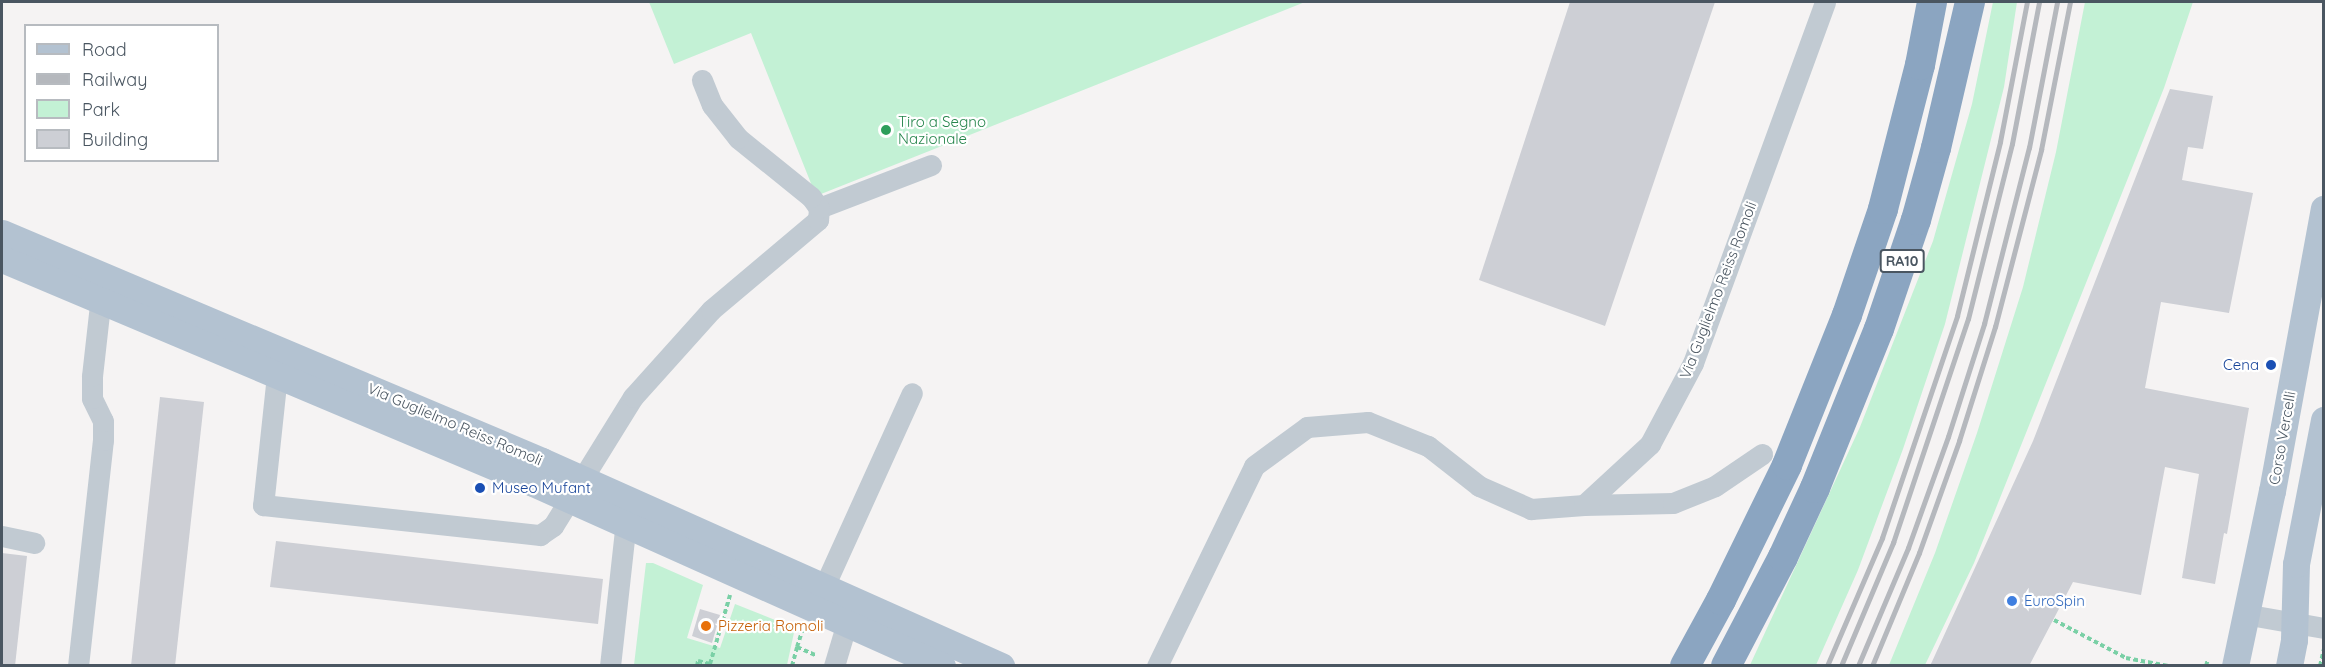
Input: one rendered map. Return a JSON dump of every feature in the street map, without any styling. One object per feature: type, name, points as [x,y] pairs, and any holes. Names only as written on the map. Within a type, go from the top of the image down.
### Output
[{"type":"highway","name":"RA10","points":[[1685,666],[1721,600],[1787,465],[1847,315],[1883,208],[1920,65],[1932,2]]},
{"type":"highway","name":"RA10","points":[[1726,666],[1783,557],[1815,489],[1879,329],[1916,220],[1970,2]]},
{"type":"main road","name":"Corso Vercelli","points":[[2235,666],[2244,614],[2272,491],[2324,208]]},
{"type":"main road","name":"Via Guglielmo Reiss Romoli","points":[[2,233],[102,288],[576,489],[814,607],[850,611],[1001,666]]},
{"type":"main road","name":"Via Guglielmo Reiss Romoli","points":[[2,259],[102,288]]},
{"type":"main road","points":[[2289,666],[2295,622],[2296,564],[2324,420]]},
{"type":"main road","name":"Via Guglielmo Reiss Romoli","points":[[850,611],[942,666]]},
{"type":"street","name":"Via Guglielmo Reiss Romoli","points":[[1584,505],[1650,444],[1693,363],[1824,2]]},
{"type":"street","points":[[282,364],[263,505],[540,535],[553,526],[633,398],[711,310],[818,220],[819,208],[811,197],[738,138],[712,105],[702,80]]},
{"type":"street","points":[[819,208],[930,165]]},
{"type":"street","points":[[78,666],[103,440],[104,422],[92,398],[102,288]]},
{"type":"street","points":[[814,607],[912,393]]},
{"type":"street","points":[[1157,666],[1254,466],[1307,427],[1368,422],[1428,446],[1479,486],[1531,509],[1673,503],[1715,486],[1762,454]]},
{"type":"street","points":[[610,666],[626,512]]},
{"type":"street","points":[[2,537],[34,543]]},
{"type":"street","points":[[837,665],[850,611]]},
{"type":"street","points":[[2244,614],[2324,628]]},
{"type":"path","points":[[697,666],[698,661],[710,664],[731,592]]},
{"type":"path","points":[[792,666],[797,647],[814,607]]},
{"type":"path","points":[[2054,620],[2126,658],[2168,666]]},
{"type":"path","points":[[797,647],[837,665]]},
{"type":"path","points":[[2320,666],[2324,648]]},
{"type":"path","points":[[2206,666],[2208,659]]},
{"type":"green space","name":"Tiro a Segno Nazionale","points":[[649,2],[1305,2],[816,196],[751,33],[674,64]]},
{"type":"green space","points":[[1993,2],[2017,2],[2004,87],[1945,324],[1903,449],[1858,570],[1816,665],[1750,665],[1860,427],[1933,241],[1972,104]]},
{"type":"green space","points":[[2085,2],[2193,2],[2164,88],[1974,563],[1925,665],[1889,665],[1935,553],[1977,433],[2023,287],[2056,152]]},
{"type":"green space","points":[[646,563],[653,563],[703,585],[687,638],[720,648],[735,604],[795,628],[787,665],[634,665]]},
{"type":"building","points":[[1570,2],[1715,2],[1605,326],[1479,280]]},
{"type":"building","points":[[2170,89],[2213,96],[2203,149],[2188,147],[2182,180],[2253,193],[2229,313],[2161,302],[2145,388],[2249,408],[2227,534],[2224,533],[2215,584],[2182,578],[2199,474],[2165,467],[2141,595],[2073,582],[2029,666],[1930,666],[2033,441]]},
{"type":"building","points":[[160,397],[204,402],[175,666],[131,666]]},
{"type":"building","points":[[276,541],[603,579],[598,624],[270,587]]},
{"type":"building","points":[[2,553],[27,556],[15,666],[2,666]]},
{"type":"building","name":"Pizzeria Romoli","points":[[700,609],[720,615],[712,643],[692,636]]},
{"type":"railway","points":[[1827,666],[1882,538],[1957,316],[2000,142],[2027,2]]},
{"type":"railway","points":[[1841,666],[1893,543],[1968,319],[2012,144],[2039,2]]},
{"type":"railway","points":[[1858,666],[1908,548],[1948,437],[1984,324],[2029,148],[2057,2]]},
{"type":"railway","points":[[1872,666],[1919,553],[1959,441],[1995,327],[2041,150],[2070,2]]},
{"type":"place","name":"Tiro a Segno Nazionale","points":[[886,130]]},
{"type":"place","name":"Cena","points":[[2271,365]]},
{"type":"place","name":"Museo Mufant","points":[[480,488]]},
{"type":"place","name":"EuroSpin","points":[[2012,601]]},
{"type":"place","name":"Pizzeria Romoli","points":[[706,626]]}]
